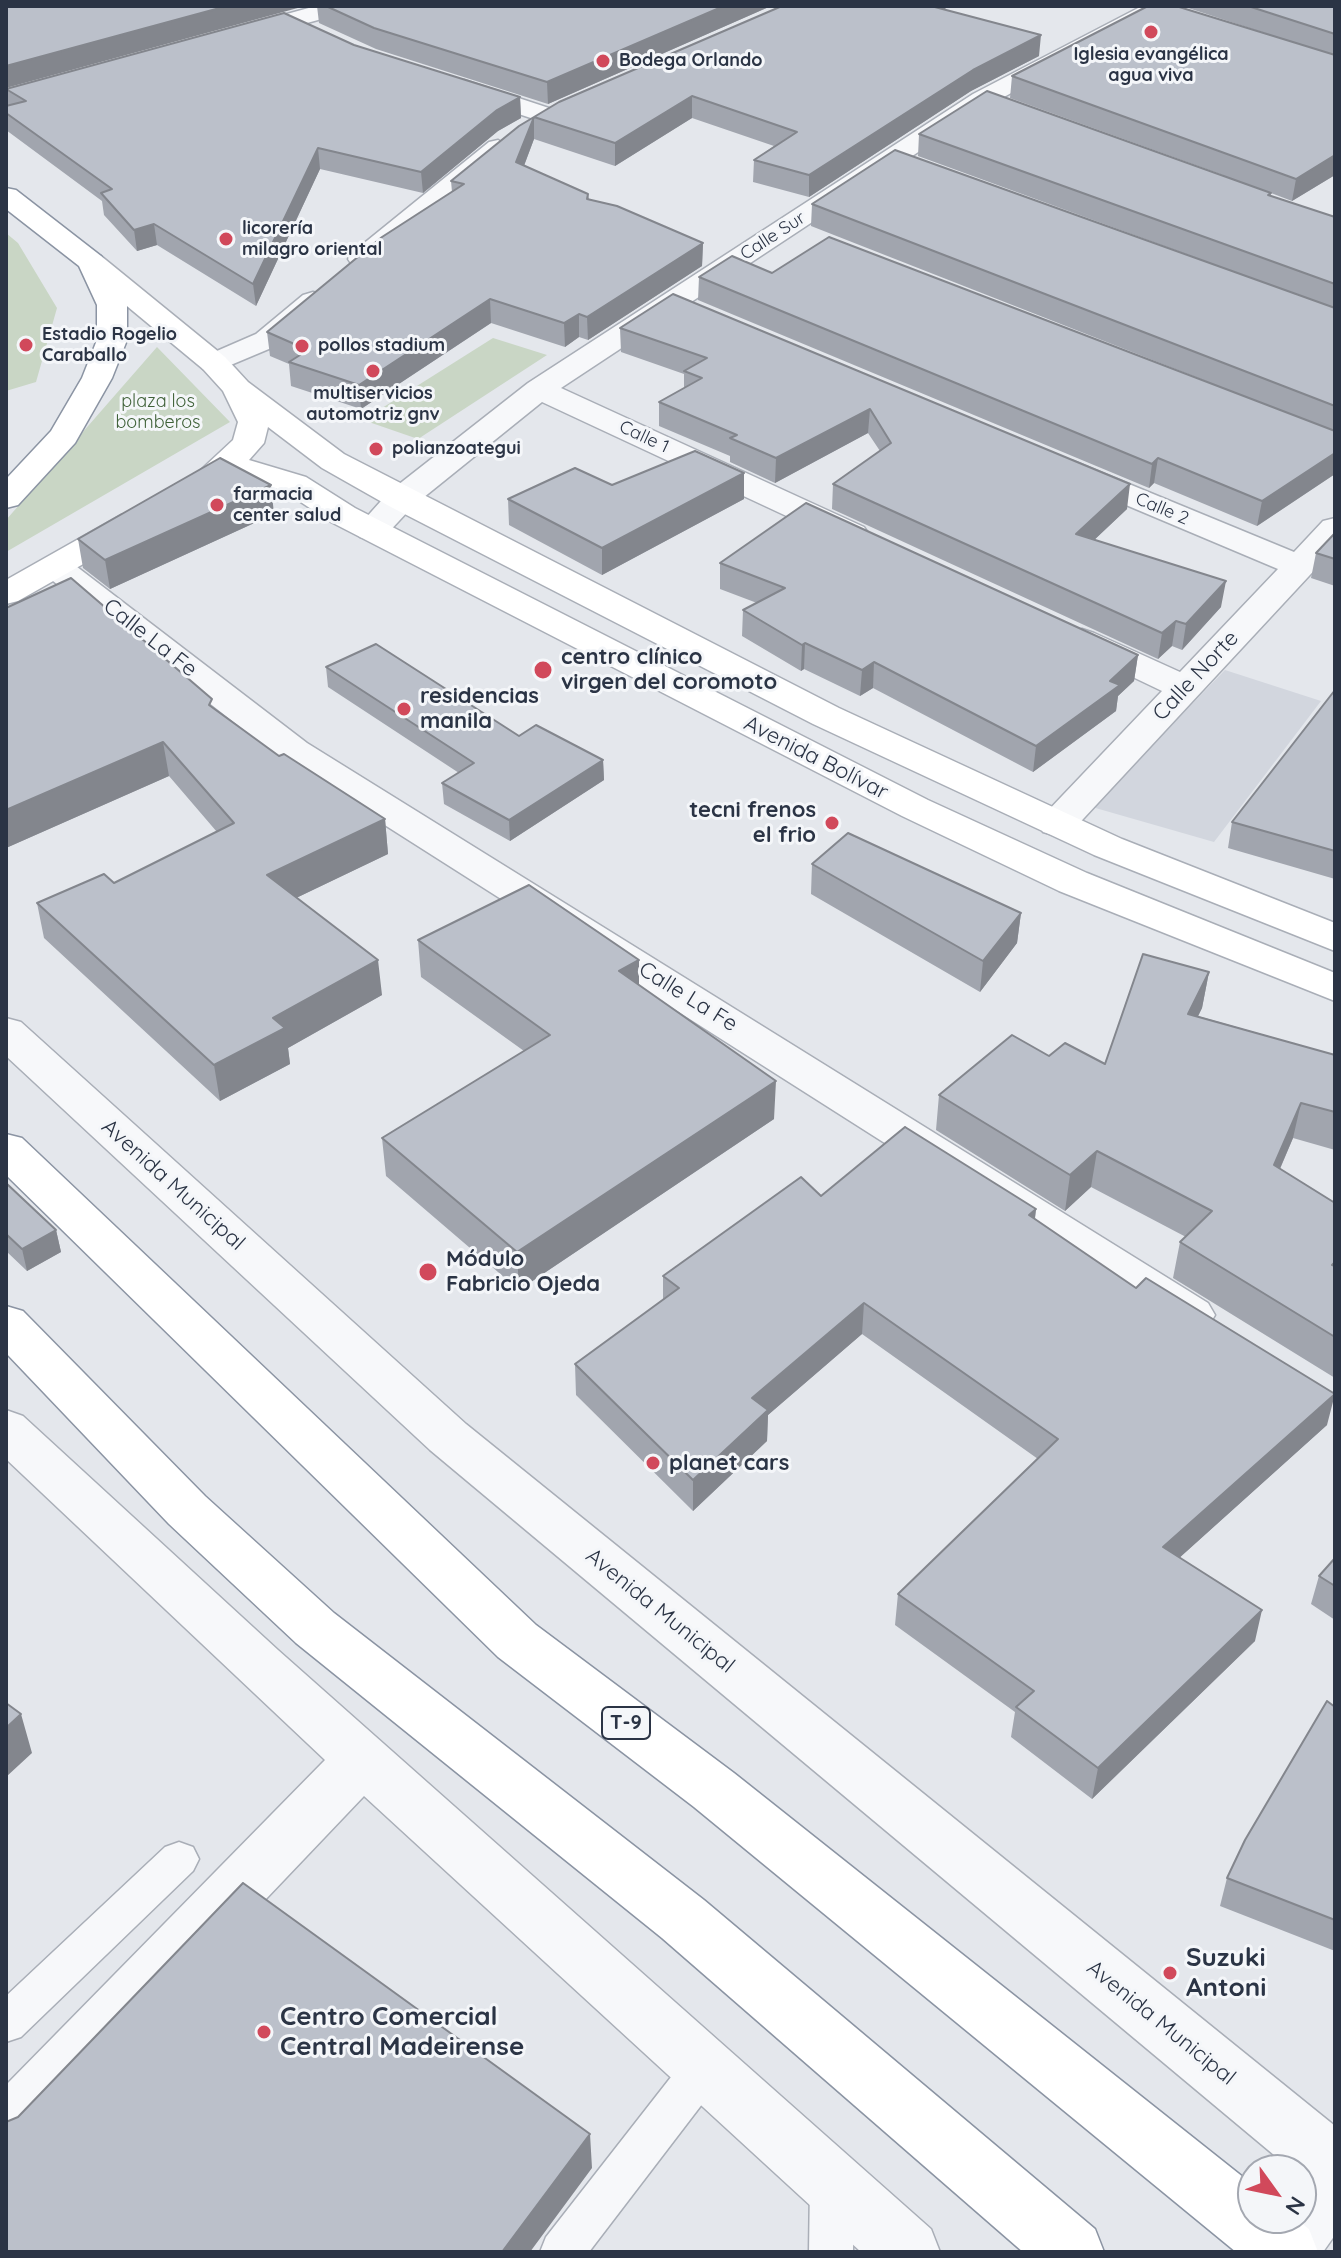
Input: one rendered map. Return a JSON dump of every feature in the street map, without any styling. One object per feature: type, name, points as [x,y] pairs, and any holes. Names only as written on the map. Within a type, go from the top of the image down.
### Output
[{"type":"main road","name":"Avenida Bolívar","points":[[6,196],[333,461],[401,499],[826,716],[1057,824],[1247,905],[1335,938]]},
{"type":"main road","points":[[6,498],[64,436],[97,378],[112,340],[112,305],[91,262]]},
{"type":"main road","points":[[6,594],[222,470],[248,443],[254,422],[226,375]]},
{"type":"main road","name":"Avenida Bolívar","points":[[222,470],[243,468],[295,484],[372,530],[915,808],[1073,882],[1335,988]]},
{"type":"main road","name":"T-9","points":[[6,1149],[517,1641],[714,1790],[1285,2252]]},
{"type":"main road","points":[[6,1323],[176,1499],[315,1628],[683,1919],[1072,2252]]},
{"type":"street","points":[[214,42],[343,6]]},
{"type":"street","name":"Calle Sur","points":[[372,530],[401,499],[539,389],[982,99],[1161,10]]},
{"type":"street","points":[[288,21],[327,39]]},
{"type":"street","points":[[444,82],[549,116]]},
{"type":"street","points":[[982,99],[1012,110]]},
{"type":"street","points":[[226,375],[450,184],[509,139],[575,105]]},
{"type":"street","points":[[890,159],[920,170]]},
{"type":"street","points":[[784,229],[813,240]]},
{"type":"street","points":[[671,303],[700,315]]},
{"type":"street","name":"Calle 1","points":[[539,389],[883,548]]},
{"type":"street","name":"Calle 2","points":[[1051,462],[1299,566]]},
{"type":"street","name":"Calle Norte","points":[[1057,824],[1335,528]]},
{"type":"street","name":"Calle La Fe","points":[[56,567],[294,751],[1228,1338]]},
{"type":"street","points":[[1055,628],[1185,688]]},
{"type":"street","name":"Avenida Municipal","points":[[6,1032],[448,1437],[1335,2166]]},
{"type":"street","points":[[6,1429],[363,1759],[908,2252]]},
{"type":"street","points":[[6,2128],[363,1759]]},
{"type":"street","points":[[1285,2252],[1335,2181]]},
{"type":"lane","points":[[6,2023],[179,1859]]},
{"type":"lane","points":[[562,2252],[704,2068]]},
{"type":"lane","points":[[831,2252],[832,2183]]},
{"type":"shaded area","points":[[1225,670],[1321,701],[1214,842],[1092,807]]},
{"type":"green space","name":"Estadio Rogelio Caraballo","points":[[6,233],[18,243],[57,308],[36,382],[6,391]]},
{"type":"green space","points":[[493,338],[547,355],[418,439],[363,420]]},
{"type":"green space","name":"plaza los bomberos","points":[[157,347],[230,422],[6,552],[6,520]]},
{"type":"building","points":[[6,6],[227,6],[6,66]]},
{"type":"building","points":[[326,6],[724,6],[547,82],[374,28]]},
{"type":"building","points":[[782,6],[931,6],[1041,35],[973,70],[809,175],[754,160],[797,132],[692,96],[615,143],[534,117],[559,102]]},
{"type":"building","points":[[1148,6],[1176,6],[1335,55],[1335,155],[1296,179],[1012,76]]},
{"type":"building","points":[[1248,6],[1335,6],[1335,34]]},
{"type":"building","points":[[284,13],[354,45],[520,97],[497,110],[421,172],[318,148],[253,284],[154,224],[134,230],[101,193],[112,189],[6,113],[6,106],[26,101],[6,89]]},
{"type":"building","points":[[987,91],[1335,217],[1335,284],[919,134]]},
{"type":"building","points":[[534,117],[516,162],[588,194],[587,199],[617,206],[703,243],[587,317],[579,314],[564,323],[490,299],[359,385],[289,362],[308,350],[267,332],[382,237],[464,184],[451,181]]},
{"type":"building","points":[[895,150],[1335,308],[1335,406],[812,204]]},
{"type":"building","points":[[829,237],[1335,431],[1335,453],[1262,501],[1158,458],[1152,464],[699,277],[732,256],[772,273]]},
{"type":"building","points":[[673,294],[1130,484],[1076,534],[1226,581],[1186,624],[1176,621],[1162,633],[833,484],[891,443],[870,409],[776,458],[730,438],[737,435],[659,402],[702,378],[684,371],[707,358],[620,328]]},
{"type":"building","points":[[695,451],[744,473],[602,548],[508,499],[575,468],[612,485]]},
{"type":"building","points":[[220,458],[271,485],[105,560],[78,539]]},
{"type":"building","points":[[806,503],[1138,655],[1110,681],[1120,685],[1036,746],[874,662],[862,670],[805,643],[802,645],[743,610],[785,588],[720,563]]},
{"type":"building","points":[[1335,533],[1335,559],[1316,553]]},
{"type":"building","points":[[71,578],[212,699],[209,705],[279,756],[284,754],[385,819],[267,875],[378,960],[273,1018],[285,1028],[214,1065],[37,903],[104,874],[114,883],[234,823],[163,742],[6,810],[6,608]]},
{"type":"building","points":[[376,644],[519,736],[536,725],[603,760],[509,820],[442,783],[474,763],[326,667]]},
{"type":"building","points":[[1335,690],[1335,851],[1232,822]]},
{"type":"building","points":[[848,833],[1021,913],[983,961],[812,864]]},
{"type":"building","points":[[529,885],[639,960],[619,971],[776,1081],[517,1252],[382,1138],[550,1035],[418,940]]},
{"type":"building","points":[[1143,954],[1209,972],[1188,1014],[1335,1055],[1335,1112],[1301,1103],[1274,1165],[1335,1203],[1335,1262],[1332,1265],[1335,1266],[1335,1337],[1180,1242],[1212,1211],[1097,1151],[1070,1175],[939,1095],[1012,1035],[1049,1056],[1065,1043],[1105,1064]]},
{"type":"building","points":[[905,1127],[1036,1209],[1029,1215],[1136,1288],[1146,1278],[1335,1394],[1163,1547],[1262,1610],[1098,1768],[1016,1707],[1034,1691],[898,1594],[1058,1439],[864,1303],[752,1398],[768,1410],[693,1480],[575,1364],[679,1288],[663,1276],[801,1177],[821,1196]]},
{"type":"building","points":[[6,1183],[56,1230],[22,1249],[6,1234]]},
{"type":"building","points":[[1335,1558],[1335,1586],[1319,1576]]},
{"type":"building","points":[[1327,1701],[1335,1707],[1335,1920],[1227,1878],[1245,1840]]},
{"type":"building","points":[[6,1703],[21,1714],[6,1728]]},
{"type":"building","name":"Centro Comercial Central Madeirense","points":[[243,1883],[590,2134],[502,2252],[6,2252],[6,2122],[18,2117]]},
{"type":"place","name":"Iglesia evangélica agua viva","points":[[1151,32]]},
{"type":"place","name":"Bodega Orlando","points":[[603,61]]},
{"type":"place","name":"licorería milagro oriental","points":[[226,239]]},
{"type":"place","name":"Estadio Rogelio Caraballo","points":[[26,345]]},
{"type":"place","name":"pollos stadium","points":[[302,346]]},
{"type":"place","name":"multiservicios automotriz gnv","points":[[373,371]]},
{"type":"place","name":"polianzoategui","points":[[376,449]]},
{"type":"place","name":"farmacia center salud","points":[[217,505]]},
{"type":"place","name":"centro clínico virgen del coromoto","points":[[543,670]]},
{"type":"place","name":"residencias manila","points":[[404,709]]},
{"type":"place","name":"tecni frenos el frio","points":[[832,823]]},
{"type":"place","name":"Módulo Fabricio Ojeda","points":[[428,1272]]},
{"type":"place","name":"planet cars","points":[[653,1463]]},
{"type":"place","name":"Suzuki Antoni","points":[[1170,1973]]},
{"type":"place","name":"Centro Comercial Central Madeirense","points":[[264,2032]]}]
